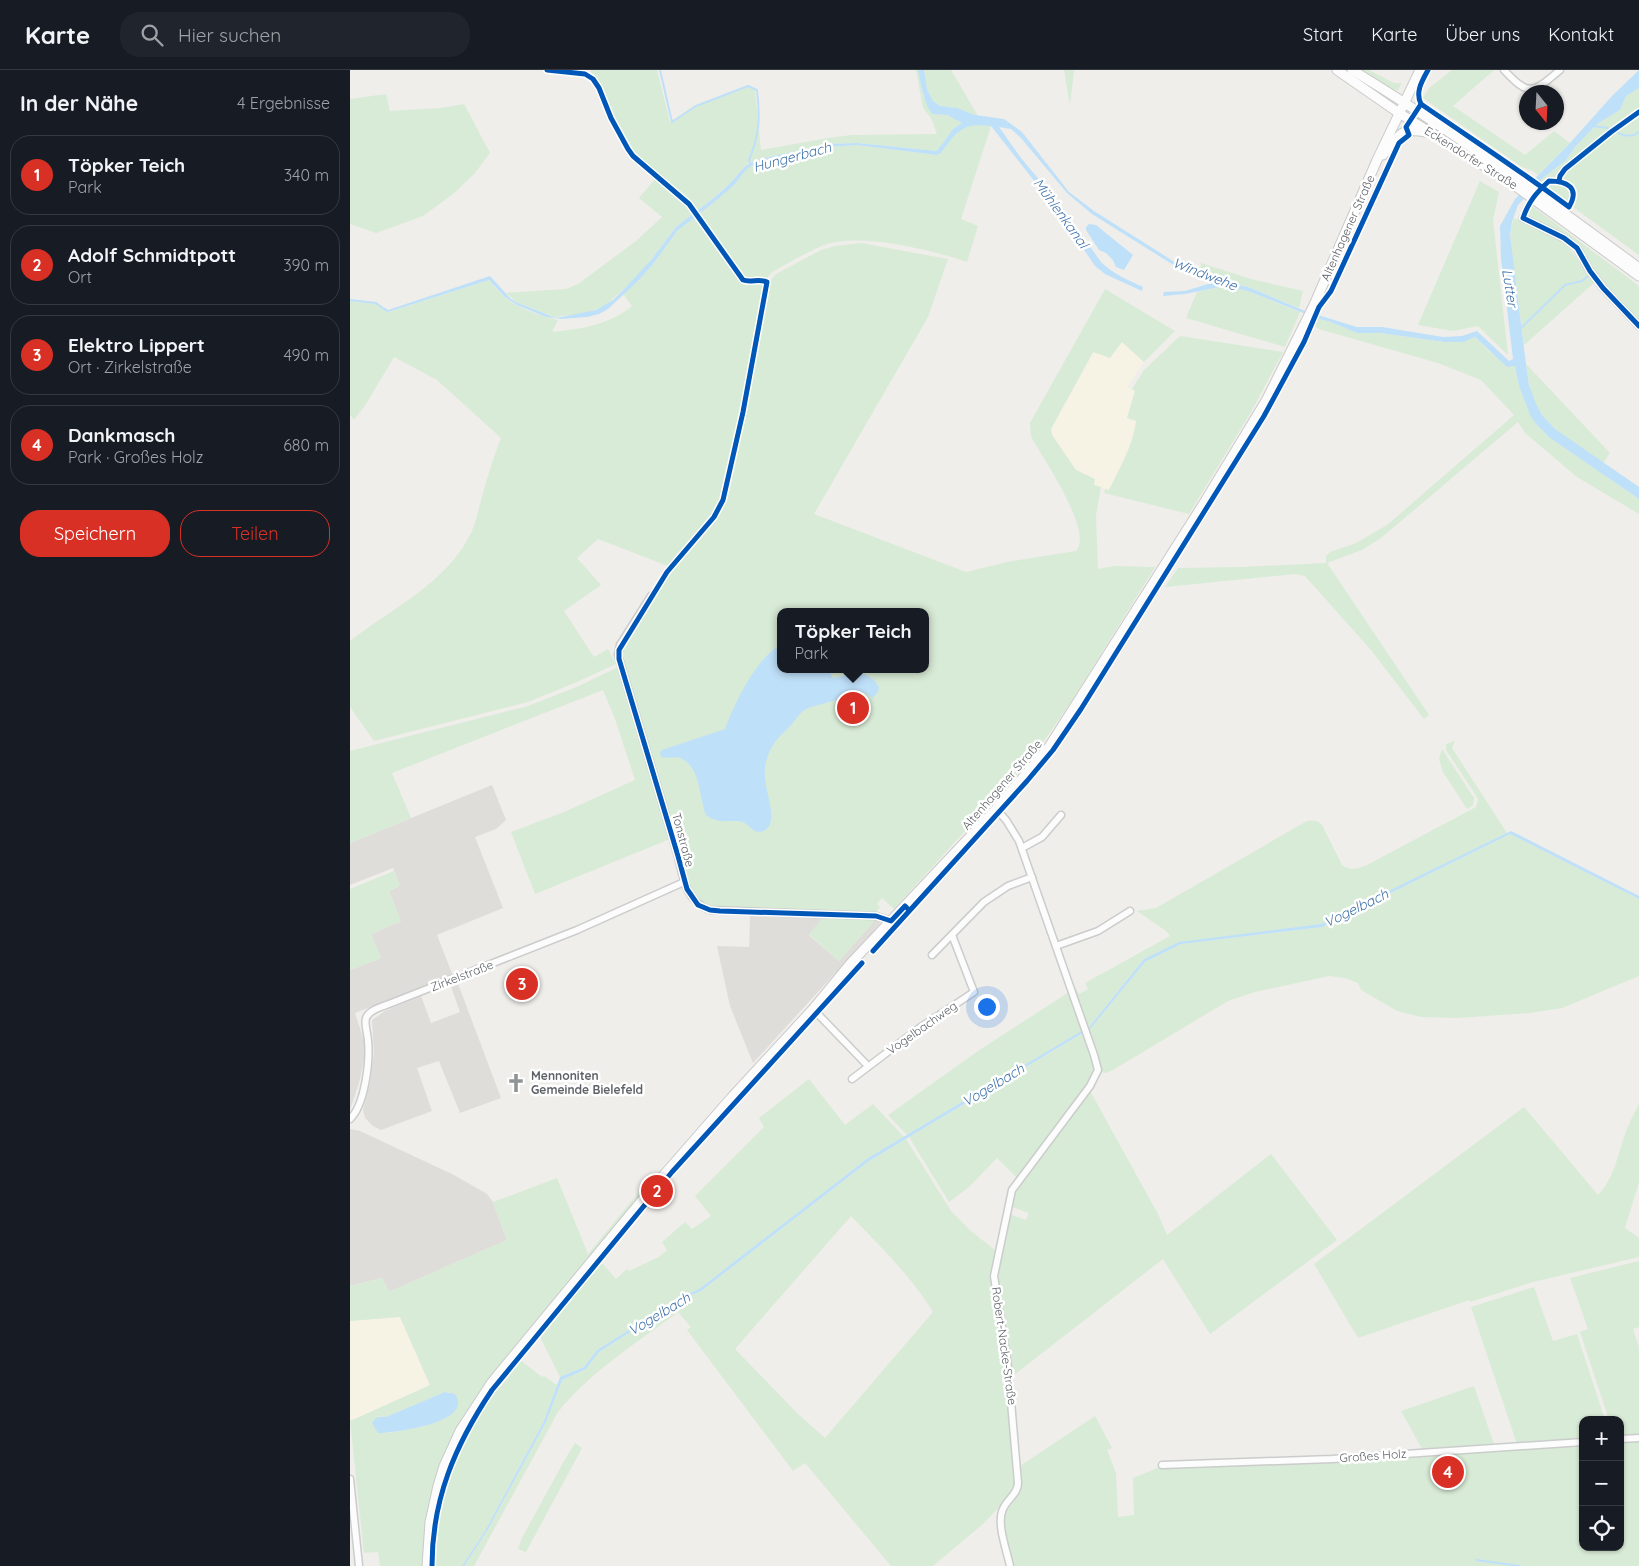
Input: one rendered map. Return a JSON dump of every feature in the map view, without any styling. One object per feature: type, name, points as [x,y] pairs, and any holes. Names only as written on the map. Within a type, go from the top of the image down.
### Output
[{"type":"main road","name":"Eckendorfer Straße","points":[[1336,70],[1429,132],[1512,179]]},
{"type":"main road","name":"Eckendorfer Straße","points":[[1352,70],[1405,103],[1512,179],[1639,276]]},
{"type":"main road","name":"Altenhagener Straße","points":[[427,1566],[430,1522],[440,1479],[460,1432],[482,1395],[648,1193],[731,1098],[813,1009],[850,964],[996,809],[1049,747],[1204,504],[1266,399],[1314,305],[1377,160],[1420,70]]},
{"type":"main road","points":[[1377,160],[1402,132],[1415,130],[1429,132]]},
{"type":"main road","name":"Eckendorfer Straße","points":[[1540,200],[1639,268]]},
{"type":"street","points":[[1504,70],[1520,86],[1531,88],[1541,86],[1560,70]]},
{"type":"street","points":[[1524,218],[1564,238],[1576,248],[1603,288],[1639,326]]},
{"type":"street","name":"Tonstraße","points":[[651,596],[620,645],[618,655],[676,846],[684,882],[694,901],[703,908],[710,910],[876,916],[891,921]]},
{"type":"street","name":"Robert-Nacke-Straße","points":[[996,809],[1014,831],[1022,848],[1098,1070],[1090,1086],[1012,1190],[994,1276],[1008,1367],[1018,1483],[1016,1490],[1003,1507],[1000,1517],[1010,1566]]},
{"type":"street","points":[[1022,848],[1042,837],[1061,815]]},
{"type":"street","points":[[932,955],[970,915],[991,897],[1008,886],[1032,877]]},
{"type":"street","name":"Zirkelstraße","points":[[350,1119],[359,1105],[365,1083],[369,1053],[366,1019],[369,1014],[389,1004],[577,930],[684,882]]},
{"type":"street","points":[[1056,946],[1098,931],[1130,911]]},
{"type":"street","name":"Vogelbachweg","points":[[852,1079],[918,1028],[974,992],[952,935]]},
{"type":"street","points":[[813,1009],[868,1066]]},
{"type":"street","points":[[1624,1439],[1639,1438]]},
{"type":"street","name":"Großes Holz","points":[[1162,1465],[1332,1459],[1579,1442]]},
{"type":"street","points":[[350,1479],[359,1566]]},
{"type":"shaded area","points":[[1122,342],[1144,362],[1127,387],[1135,391],[1127,418],[1137,421],[1129,448],[1109,490],[1094,485],[1095,479],[1076,470],[1052,435],[1051,429],[1094,352]]},
{"type":"shaded area","points":[[492,785],[506,820],[496,829],[475,837],[503,908],[437,935],[453,976],[355,1013],[364,1041],[365,1056],[350,1110],[350,970],[381,958],[371,934],[401,921],[389,891],[400,886],[393,868],[350,885],[350,843]]},
{"type":"shaded area","points":[[750,916],[823,918],[809,935],[839,961],[875,920],[879,920],[880,924],[753,1063],[730,1006],[717,946],[749,947]]},
{"type":"shaded area","points":[[457,981],[501,1098],[460,1113],[439,1061],[417,1068],[432,1111],[381,1130],[373,1126],[365,1118],[363,1110],[370,1083],[374,1053],[372,1020],[385,1011],[421,996],[431,1023],[460,1012],[450,984]]},
{"type":"shaded area","points":[[350,1129],[360,1131],[454,1175],[487,1194],[493,1202],[507,1240],[389,1292],[382,1278],[350,1286]]},
{"type":"shaded area","points":[[400,1317],[430,1386],[350,1421],[350,1321]]},
{"type":"green space","points":[[591,70],[657,70],[670,122],[694,106],[746,86],[755,90],[761,150],[852,135],[937,134],[931,118],[923,108],[916,70],[918,70],[923,96],[932,114],[947,115],[962,123],[953,129],[937,151],[857,143],[828,144],[757,160],[748,163],[732,181],[698,210],[682,194],[646,165],[630,148],[619,130]]},
{"type":"green space","points":[[924,70],[951,70],[978,116],[955,108],[941,107],[931,100],[927,90]]},
{"type":"green space","points":[[1064,70],[1074,70],[1070,105]]},
{"type":"green space","points":[[1357,70],[1369,70],[1394,83],[1402,83],[1398,90],[1391,90]]},
{"type":"green space","points":[[1452,70],[1494,70],[1453,106],[1525,155],[1554,131],[1570,143],[1538,175],[1522,167],[1423,98],[1428,89]]},
{"type":"green space","points":[[1639,88],[1639,255],[1573,207],[1578,195],[1573,185],[1556,180],[1545,182],[1541,185],[1538,183],[1566,160],[1575,147],[1597,124],[1620,110],[1626,96]]},
{"type":"green space","points":[[386,94],[390,111],[441,108],[464,104],[490,153],[474,174],[453,194],[423,216],[376,233],[350,224],[350,99]]},
{"type":"green space","points":[[982,124],[991,126],[961,219],[978,226],[967,262],[897,244],[858,240],[841,241],[827,244],[806,254],[772,272],[766,279],[747,280],[743,278],[700,213],[736,183],[748,167],[753,165],[829,147],[856,145],[937,155],[962,129]]},
{"type":"green space","points":[[656,178],[694,213],[676,227],[639,275],[605,306],[584,314],[560,316],[557,318],[518,303],[506,293],[566,289],[578,284],[636,241],[662,217],[639,198]]},
{"type":"green space","points":[[1480,181],[1499,192],[1493,220],[1508,355],[1478,326],[1453,331],[1418,325]]},
{"type":"green space","points":[[1553,183],[1568,187],[1572,192],[1567,203],[1545,189]]},
{"type":"green space","points":[[1532,206],[1639,286],[1639,323],[1610,293],[1578,245],[1527,216]]},
{"type":"green space","points":[[697,216],[741,281],[749,283],[761,281],[764,286],[741,412],[721,498],[711,515],[668,566],[598,539],[577,558],[601,585],[564,611],[594,657],[608,649],[616,664],[528,702],[374,741],[350,707],[350,641],[417,593],[448,566],[461,551],[473,528],[501,438],[437,380],[394,357],[366,404],[354,420],[350,415],[350,301],[377,304],[389,312],[489,280],[504,296],[518,306],[558,320],[552,332],[594,325],[614,318],[632,306],[623,294],[653,264],[678,230]]},
{"type":"green space","points":[[1514,218],[1563,240],[1595,282],[1524,345],[1510,241]]},
{"type":"green space","points":[[861,243],[948,259],[928,317],[814,514],[966,572],[1007,562],[1076,551],[1080,542],[1079,529],[1074,514],[1057,480],[1031,436],[1030,423],[1105,289],[1175,331],[1144,362],[1122,342],[1110,358],[1093,352],[1051,429],[1052,435],[1076,470],[1095,479],[1094,485],[1101,487],[1096,515],[1098,569],[1114,566],[1155,567],[1073,699],[1035,754],[894,909],[882,898],[877,904],[880,907],[876,912],[746,909],[712,906],[696,896],[687,879],[621,651],[661,584],[717,518],[723,506],[755,366],[769,282],[776,274],[821,250],[835,246]]},
{"type":"green space","points":[[1201,263],[1251,279],[1303,291],[1299,308],[1248,287],[1220,281],[1200,273]]},
{"type":"green space","points":[[1224,286],[1248,291],[1300,312],[1285,347],[1186,318],[1197,292]]},
{"type":"green space","points":[[1316,318],[1357,333],[1380,333],[1445,342],[1464,342],[1475,337],[1490,352],[1515,366],[1519,386],[1537,425],[1550,438],[1639,499],[1639,514],[1577,477],[1525,433],[1518,422],[1381,538],[1362,550],[1327,563],[1429,715],[1424,719],[1371,650],[1305,576],[1295,574],[1165,587],[1178,568],[1326,563],[1326,556],[1330,552],[1356,543],[1387,525],[1514,415],[1481,380],[1438,363],[1319,329],[1313,325]]},
{"type":"green space","points":[[1180,336],[1283,352],[1251,412],[1189,514],[1104,493],[1105,489],[1109,490],[1126,456],[1132,439],[1136,421],[1127,418],[1135,391],[1132,389],[1144,370]]},
{"type":"green space","points":[[1526,364],[1610,453],[1603,463],[1557,431],[1542,414],[1532,395]]},
{"type":"green space","points":[[618,667],[670,839],[535,894],[511,832],[564,812],[635,780],[615,719],[603,690],[392,773],[411,818],[350,843],[350,751],[528,706],[579,686]]},
{"type":"green space","points":[[1455,741],[1452,748],[1507,833],[1321,924],[1176,944],[1144,959],[1090,1026],[1086,1028],[1076,999],[1075,989],[1079,994],[1088,989],[1085,983],[1170,936],[1166,931],[1137,911],[1156,908],[1307,821],[1319,822],[1322,825],[1342,865],[1354,869],[1367,865],[1476,807],[1477,797],[1446,750],[1446,744]]},
{"type":"green space","points":[[1442,749],[1474,798],[1473,805],[1467,809],[1443,772],[1439,759]]},
{"type":"green space","points":[[1510,834],[1639,899],[1639,976],[1562,1008],[1530,1013],[1457,1018],[1421,1017],[1397,1011],[1361,990],[1358,983],[1345,978],[1329,976],[1255,992],[1228,1001],[1113,1070],[1106,1073],[1099,1072],[1087,1030],[1091,1028],[1145,962],[1181,944],[1322,927]]},
{"type":"green space","points":[[394,871],[400,886],[389,891],[401,921],[371,934],[381,958],[350,970],[350,889]]},
{"type":"green space","points":[[823,918],[875,920],[839,961],[809,934]]},
{"type":"green space","points":[[1069,992],[1084,1030],[907,1135],[888,1115],[978,1051]]},
{"type":"green space","points":[[1085,1032],[1096,1070],[1086,1089],[1017,1178],[997,1158],[968,1188],[949,1202],[909,1137]]},
{"type":"green space","points":[[809,1079],[845,1125],[873,1104],[904,1137],[868,1158],[699,1289],[678,1299],[597,1350],[584,1367],[560,1377],[540,1337],[602,1263],[616,1279],[627,1269],[629,1271],[659,1257],[667,1250],[662,1242],[685,1222],[692,1229],[711,1216],[695,1196],[764,1127],[759,1118]]},
{"type":"green space","points":[[1089,1089],[1158,1214],[1167,1235],[1271,1154],[1337,1240],[1210,1334],[1163,1259],[1014,1375],[996,1276],[1009,1214],[1026,1220],[1029,1213],[1010,1206],[1013,1191]]},
{"type":"green space","points":[[1639,1104],[1639,1182],[1625,1228],[1639,1238],[1639,1257],[1533,1282],[1470,1302],[1469,1300],[1358,1338],[1314,1264],[1524,1107],[1598,1195],[1608,1182],[1627,1128]]},
{"type":"green space","points":[[906,1139],[951,1211],[971,1231],[996,1251],[992,1276],[1016,1468],[1016,1484],[1013,1491],[984,1523],[933,1566],[891,1566],[805,1463],[793,1471],[687,1330],[691,1327],[678,1312],[599,1371],[558,1412],[474,1566],[464,1566],[487,1531],[546,1422],[562,1380],[586,1369],[599,1352],[679,1301],[701,1291],[869,1161]],"holes":[[[851,1216],[905,1274],[933,1312],[825,1438],[797,1413],[735,1349]]]},
{"type":"green space","points":[[557,1178],[588,1254],[643,1187],[644,1193],[490,1379],[460,1424],[426,1522],[423,1566],[380,1566],[378,1552],[364,1553],[350,1421],[430,1385],[400,1317],[350,1321],[350,1286],[382,1278],[389,1292],[507,1240],[493,1202]],"holes":[[[445,1392],[450,1392],[426,1426],[388,1433],[379,1416],[386,1417]]]},
{"type":"green space","points":[[1639,1261],[1639,1327],[1633,1329],[1639,1348],[1639,1434],[1624,1435],[1624,1416],[1608,1416],[1580,1332],[1588,1329],[1570,1278]]},
{"type":"green space","points":[[1534,1287],[1553,1341],[1577,1334],[1604,1416],[1579,1416],[1579,1438],[1517,1444],[1471,1307]]},
{"type":"green space","points":[[519,1359],[542,1377],[544,1376],[557,1385],[544,1421],[485,1531],[462,1566],[434,1566],[438,1520],[449,1475],[457,1453],[479,1412],[492,1393],[509,1377],[520,1361]]},
{"type":"green space","points":[[1474,1386],[1496,1450],[1579,1445],[1579,1551],[1624,1551],[1624,1442],[1639,1441],[1639,1566],[1013,1566],[1002,1521],[1009,1503],[1018,1493],[1020,1466],[1095,1416],[1112,1448],[1107,1450],[1116,1473],[1118,1517],[1134,1515],[1133,1478],[1160,1467],[1327,1462],[1426,1456],[1401,1411]]},
{"type":"green space","points":[[575,1443],[582,1448],[526,1552],[518,1549],[522,1538]]},
{"type":"water","points":[[918,70],[924,70],[927,89],[933,101],[940,106],[957,108],[975,115],[1004,119],[1022,132],[1069,192],[1094,211],[1173,261],[1220,281],[1248,287],[1305,311],[1357,327],[1382,327],[1443,337],[1462,336],[1477,331],[1509,361],[1513,359],[1501,259],[1500,226],[1515,199],[1639,70],[1639,88],[1626,96],[1620,110],[1597,124],[1575,147],[1566,160],[1544,177],[1518,205],[1510,235],[1529,385],[1536,404],[1542,415],[1555,429],[1639,487],[1639,499],[1550,438],[1531,417],[1519,386],[1515,366],[1507,367],[1475,337],[1464,342],[1445,342],[1380,333],[1357,333],[1248,291],[1224,286],[1185,294],[1163,296],[1164,292],[1185,291],[1215,282],[1175,266],[1092,214],[1067,193],[1021,138],[1011,129],[999,127],[1021,158],[1062,207],[1101,262],[1126,279],[1143,287],[1142,291],[1105,274],[1095,266],[1057,210],[991,126],[966,127],[956,134],[940,154],[937,155],[856,145],[829,147],[753,165],[747,169],[734,185],[700,213],[698,210],[723,190],[745,166],[757,160],[828,144],[857,143],[937,151],[953,129],[962,123],[947,115],[932,114],[924,98]]},
{"type":"water","points":[[694,213],[697,216],[678,230],[638,281],[608,309],[599,314],[562,319],[546,317],[517,305],[505,297],[489,280],[388,312],[384,307],[388,310],[490,276],[511,299],[556,318],[596,310],[613,300],[651,260],[676,227]]},
{"type":"water","points":[[1089,224],[1096,225],[1133,255],[1124,270],[1116,267],[1113,260],[1106,253],[1099,250],[1086,230]]},
{"type":"water","points":[[777,647],[777,673],[830,673],[834,678],[863,673],[874,680],[879,687],[878,692],[873,698],[864,692],[808,708],[776,740],[768,755],[765,767],[771,812],[770,825],[766,830],[756,832],[742,821],[718,820],[706,815],[696,775],[692,768],[680,758],[661,757],[660,752],[725,729],[747,682]]},
{"type":"water","name":"Vogelbach","points":[[1511,831],[1639,896],[1639,899],[1510,834],[1322,927],[1181,944],[1145,962],[1091,1028],[869,1161],[701,1291],[679,1301],[599,1352],[586,1369],[562,1380],[546,1422],[487,1531],[464,1566],[462,1566],[485,1531],[544,1421],[560,1377],[584,1367],[597,1350],[678,1299],[699,1289],[868,1158],[1090,1026],[1144,959],[1179,942],[1321,924]]},
{"type":"water","points":[[445,1392],[455,1394],[458,1404],[454,1412],[443,1419],[414,1428],[378,1433],[372,1423],[378,1417],[386,1417]]},
{"type":"waterway","points":[[660,70],[672,122],[696,106],[748,86],[757,90],[758,125],[749,160],[750,163]]},
{"type":"waterway","points":[[1594,126],[1607,128],[1627,136],[1635,135],[1639,132]]},
{"type":"waterway","points":[[1521,328],[1565,285],[1582,281],[1588,276]]},
{"type":"waterway","name":"Hungerbach","points":[[350,300],[376,303],[387,311]]},
{"type":"waterway","points":[[1476,1560],[1520,1566]]},
{"type":"cycle path","points":[[547,70],[585,74],[593,79],[599,88],[611,118],[633,156],[689,204],[743,280],[767,282],[743,412],[723,500],[714,517],[667,572],[619,650],[619,659],[687,889],[698,905],[710,910],[720,911],[876,916],[891,921],[905,906],[909,910]]},
{"type":"cycle path","points":[[1428,70],[1419,91],[1421,104],[1533,180],[1551,194],[1569,207],[1573,190],[1562,182],[1549,181],[1544,185],[1540,189],[1533,198],[1523,218],[1564,238],[1577,248],[1590,271],[1603,288],[1639,326]]},
{"type":"cycle path","points":[[873,951],[1027,781],[1053,750],[1081,709],[1264,416],[1304,342],[1319,307],[1331,291],[1399,143],[1409,135],[1406,127],[1421,104]]},
{"type":"cycle path","points":[[1559,181],[1565,169],[1639,112]]},
{"type":"cycle path","points":[[432,1566],[436,1518],[448,1474],[467,1431],[492,1390],[672,1172],[862,963]]},
{"type":"place","name":"Töpker Teich","points":[[853,708]]},
{"type":"place","name":"Elektro Lippert","points":[[522,984]]},
{"type":"place","name":"Mennoniten Gemeinde Bielefeld","points":[[516,1083]]},
{"type":"place","name":"Adolf Schmidtpott","points":[[657,1191]]},
{"type":"place","name":"Dankmasch","points":[[1448,1472]]},
{"type":"water label","name":"Mühlenkanal","points":[[1061,213]]},
{"type":"water label","name":"Windwehe","points":[[1205,274]]},
{"type":"water label","name":"Lutter","points":[[1510,288]]}]
